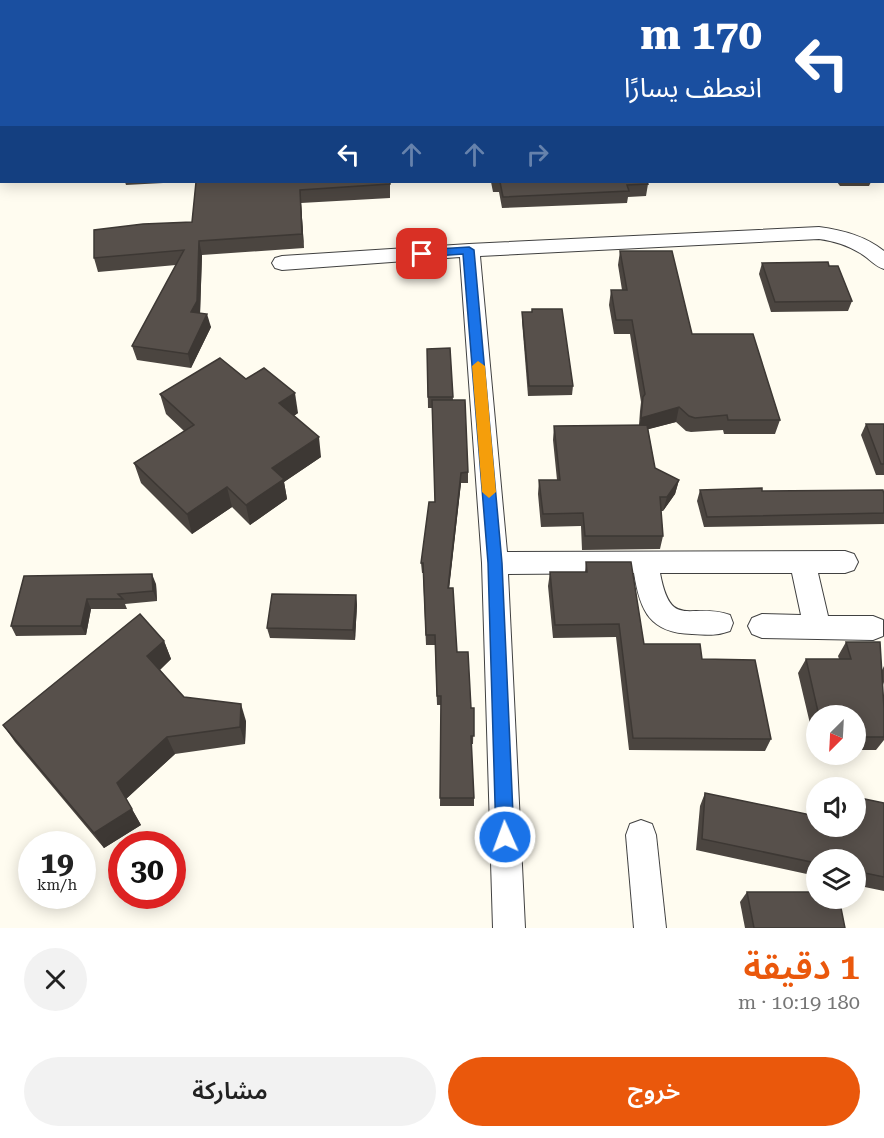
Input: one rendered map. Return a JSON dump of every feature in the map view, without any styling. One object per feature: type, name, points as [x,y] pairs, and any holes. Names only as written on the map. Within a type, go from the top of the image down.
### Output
[{"type":"street","points":[[282,263],[469,250],[819,233],[842,237],[864,245],[884,262]]},
{"type":"street","points":[[469,250],[495,563],[509,928]]},
{"type":"street","points":[[803,562],[817,627]]},
{"type":"street","points":[[495,563],[845,562]]},
{"type":"street","points":[[645,563],[652,600],[665,616],[686,624],[720,623]]},
{"type":"street","points":[[762,627],[873,628]]},
{"type":"street","points":[[641,835],[650,928]]},
{"type":"building","points":[[196,183],[390,183],[300,190],[302,234],[199,241],[197,301],[191,312],[207,314],[188,354],[132,346],[184,250],[94,258],[94,230],[143,224],[192,222]]},
{"type":"building","points":[[500,183],[648,184],[627,185],[629,191],[503,197]]},
{"type":"building","points":[[620,251],[672,251],[692,334],[753,334],[780,420],[728,420],[727,415],[695,418],[679,407],[641,418],[645,394],[632,320],[616,320],[611,290],[627,290]]},
{"type":"building","points":[[828,262],[829,266],[838,266],[852,301],[775,302],[762,263]]},
{"type":"building","points":[[532,309],[562,309],[573,386],[529,386],[522,312],[532,312]]},
{"type":"building","points":[[450,348],[453,397],[428,397],[427,349]]},
{"type":"building","points":[[220,358],[246,379],[264,368],[295,393],[279,403],[319,437],[272,468],[284,479],[246,505],[227,487],[187,514],[134,463],[194,425],[160,394]]},
{"type":"building","points":[[432,400],[465,400],[468,472],[461,473],[448,588],[453,588],[457,652],[468,652],[471,708],[474,708],[474,736],[471,736],[474,798],[440,798],[441,696],[437,696],[435,635],[426,635],[423,563],[421,563],[429,502],[435,502]]},
{"type":"building","points":[[866,424],[884,424],[884,464],[881,464]]},
{"type":"building","points":[[647,425],[655,468],[679,480],[667,497],[660,497],[663,536],[585,536],[583,513],[543,514],[539,480],[560,480],[554,426]]},
{"type":"building","points":[[762,488],[762,491],[883,490],[884,513],[707,517],[700,490]]},
{"type":"building","points":[[586,562],[631,562],[644,644],[700,644],[702,659],[755,660],[771,739],[633,738],[619,624],[555,625],[550,572],[587,572]]},
{"type":"building","points":[[152,574],[153,591],[118,594],[123,599],[87,599],[81,626],[11,626],[24,576]]},
{"type":"building","points":[[272,594],[356,595],[353,630],[267,628]]},
{"type":"building","points":[[140,614],[164,641],[147,656],[184,697],[241,704],[240,727],[167,737],[117,783],[132,809],[96,832],[92,831],[3,725]]},
{"type":"building","points":[[846,642],[880,642],[884,737],[866,737],[866,705],[816,705],[806,659],[851,659]]},
{"type":"building","points":[[705,793],[806,814],[806,837],[866,837],[866,799],[884,803],[884,877],[866,873],[866,849],[806,849],[806,861],[702,839]]},
{"type":"building","points":[[747,892],[806,892],[806,909],[841,909],[845,928],[754,928]]},
{"type":"slow traffic","points":[[478,366],[489,492]]},
{"type":"route","points":[[422,254],[469,250],[495,563],[505,837]]}]
